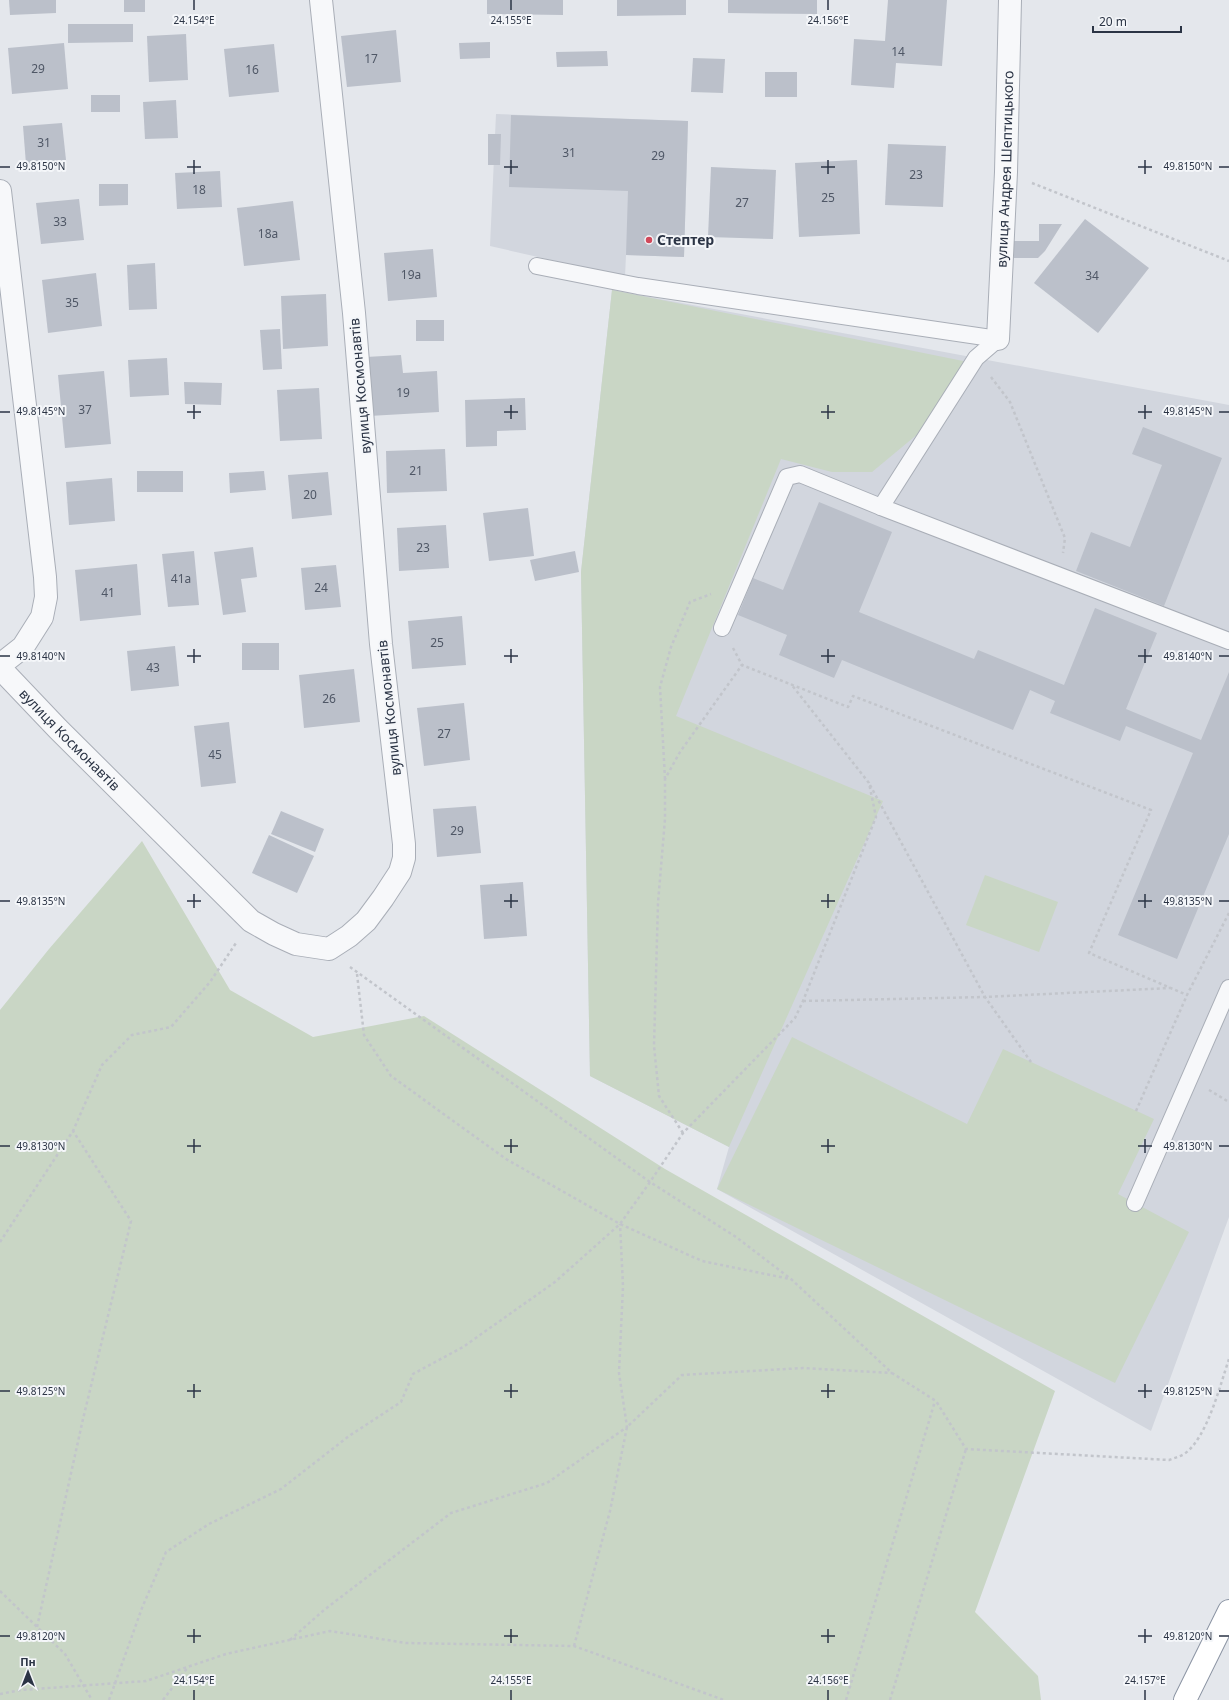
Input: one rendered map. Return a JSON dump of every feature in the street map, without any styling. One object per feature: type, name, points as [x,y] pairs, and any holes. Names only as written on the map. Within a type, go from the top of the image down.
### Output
[{"type":"highway","points":[[1185,1700],[1229,1611]]},
{"type":"street","name":"вулиця Космонавтів","points":[[0,668],[86,757],[251,920],[274,934],[296,944],[329,949],[349,936],[366,921],[400,872],[404,858],[404,844],[381,644],[354,313],[321,0]]},
{"type":"street","name":"вулиця Андрея Шептицького","points":[[998,339],[1006,172],[1010,0]]},
{"type":"street","points":[[0,191],[45,577],[46,597],[42,617],[22,647],[0,665]]},
{"type":"lane","points":[[537,266],[638,286],[998,339]]},
{"type":"lane","points":[[881,507],[976,358],[998,339]]},
{"type":"lane","points":[[722,628],[786,477],[800,474],[881,507],[1229,641]]},
{"type":"lane","points":[[1135,1203],[1229,988]]},
{"type":"path","points":[[1006,172],[1229,261]]},
{"type":"path","points":[[976,358],[1010,402],[1064,538],[1062,576]]},
{"type":"path","points":[[682,1133],[659,1096],[654,1046],[658,903],[665,819],[665,779],[660,687],[671,647],[690,602],[710,593],[733,601]]},
{"type":"path","points":[[722,628],[742,665],[848,707],[853,696],[1151,810],[1089,953],[1187,994]]},
{"type":"path","points":[[665,779],[680,752],[742,665]]},
{"type":"path","points":[[791,684],[869,783],[985,998],[1031,1062]]},
{"type":"path","points":[[109,1700],[142,1608],[166,1552],[209,1524],[281,1489],[349,1436],[401,1402],[413,1374],[463,1347],[555,1282],[620,1224],[682,1133],[795,1018],[876,817],[869,783]]},
{"type":"path","points":[[1136,1111],[1187,994],[1229,913]]},
{"type":"path","points":[[0,1242],[73,1131],[102,1065],[132,1035],[171,1027],[210,982],[251,920]]},
{"type":"path","points":[[329,949],[357,974],[650,1182],[736,1237],[791,1279],[892,1373],[936,1401],[966,1449],[890,1700]]},
{"type":"path","points":[[357,974],[364,1035],[391,1076],[506,1159],[620,1224],[702,1261],[791,1279]]},
{"type":"path","points":[[803,1001],[985,998],[1171,988]]},
{"type":"path","points":[[37,1628],[83,1419],[131,1221],[73,1131]]},
{"type":"path","points":[[574,1646],[610,1511],[627,1427],[619,1373],[623,1286],[620,1224]]},
{"type":"path","points":[[966,1449],[1169,1460],[1184,1454],[1196,1441],[1208,1421],[1229,1359]]},
{"type":"path","points":[[290,1640],[324,1610],[451,1513],[547,1483],[627,1427],[682,1375],[803,1368],[892,1373]]},
{"type":"path","points":[[846,1700],[936,1401]]},
{"type":"path","points":[[0,1591],[65,1654],[92,1700]]},
{"type":"path","points":[[0,1694],[21,1690],[146,1681],[226,1654],[330,1631],[406,1643],[574,1646],[724,1700]]},
{"type":"path","points":[[163,1700],[188,1667]]},
{"type":"shaded area","name":"Стептер","points":[[496,114],[688,121],[684,257],[626,255],[625,277],[490,246]]},
{"type":"shaded area","points":[[612,290],[1229,405],[1229,1217],[1151,1431],[717,1189],[729,1147],[590,1076],[581,572]]},
{"type":"green space","points":[[612,290],[968,362],[919,433],[872,472],[832,472],[781,459],[676,716],[883,801],[729,1147],[590,1076],[581,572]]},
{"type":"green space","points":[[142,841],[230,990],[313,1037],[424,1016],[665,1169],[1055,1391],[975,1612],[1038,1676],[1041,1700],[0,1700],[0,1010],[49,949]]},
{"type":"green space","points":[[985,875],[1058,902],[1039,952],[966,925]]},
{"type":"green space","points":[[792,1037],[967,1124],[1003,1049],[1154,1119],[1118,1194],[1189,1232],[1115,1383],[717,1189]]},
{"type":"building","points":[[9,0],[56,0],[56,13],[10,15]]},
{"type":"building","points":[[124,0],[145,0],[145,12],[124,12]]},
{"type":"building","points":[[487,0],[563,0],[563,15],[487,14]]},
{"type":"building","points":[[617,0],[686,0],[686,15],[617,16]]},
{"type":"building","points":[[728,0],[817,0],[817,14],[728,13]]},
{"type":"building","points":[[888,0],[947,0],[942,66],[896,63],[894,88],[851,85],[854,39],[885,41]]},
{"type":"building","points":[[68,24],[133,24],[133,42],[68,43]]},
{"type":"building","points":[[396,30],[401,82],[347,87],[341,36]]},
{"type":"building","points":[[186,34],[188,80],[149,82],[147,36]]},
{"type":"building","points":[[490,42],[490,58],[460,59],[459,43]]},
{"type":"building","points":[[64,43],[68,89],[12,94],[8,48]]},
{"type":"building","points":[[274,44],[279,92],[229,97],[224,49]]},
{"type":"building","points":[[607,51],[608,66],[557,67],[556,52]]},
{"type":"building","points":[[693,58],[725,59],[723,93],[691,92]]},
{"type":"building","points":[[765,72],[797,72],[797,97],[765,97]]},
{"type":"building","points":[[91,95],[120,95],[120,112],[91,112]]},
{"type":"building","points":[[176,100],[178,138],[145,139],[143,102]]},
{"type":"building","points":[[511,115],[688,121],[684,257],[626,255],[628,191],[509,187]]},
{"type":"building","points":[[62,123],[66,160],[26,164],[23,126]]},
{"type":"building","points":[[488,134],[501,134],[500,165],[488,165]]},
{"type":"building","points":[[888,144],[946,146],[943,207],[885,205]]},
{"type":"building","points":[[857,160],[860,234],[799,237],[795,163]]},
{"type":"building","points":[[711,167],[776,170],[773,239],[708,237]]},
{"type":"building","points":[[220,171],[222,207],[177,209],[175,173]]},
{"type":"building","points":[[99,184],[128,184],[128,205],[99,206]]},
{"type":"building","points":[[79,199],[84,240],[41,244],[36,203]]},
{"type":"building","points":[[293,201],[300,260],[244,266],[237,208]]},
{"type":"building","points":[[1085,219],[1149,268],[1098,333],[1034,283]]},
{"type":"building","points":[[1039,224],[1062,224],[1045,251],[1038,258],[1014,258],[1014,241],[1039,241]]},
{"type":"building","points":[[433,249],[437,297],[388,301],[384,253]]},
{"type":"building","points":[[155,263],[157,309],[129,310],[127,265]]},
{"type":"building","points":[[96,273],[102,326],[48,333],[42,280]]},
{"type":"building","points":[[326,294],[328,346],[283,349],[281,296]]},
{"type":"building","points":[[416,320],[444,320],[444,341],[416,341]]},
{"type":"building","points":[[280,329],[282,369],[263,370],[260,330]]},
{"type":"building","points":[[401,355],[403,373],[437,371],[439,412],[369,416],[366,357]]},
{"type":"building","points":[[167,358],[169,395],[130,397],[128,360]]},
{"type":"building","points":[[104,371],[111,444],[65,448],[58,375]]},
{"type":"building","points":[[184,382],[222,383],[221,405],[185,404]]},
{"type":"building","points":[[319,388],[322,439],[280,441],[277,390]]},
{"type":"building","points":[[525,398],[526,430],[497,431],[497,446],[466,447],[465,400]]},
{"type":"building","points":[[1143,427],[1222,458],[1164,606],[1076,571],[1091,532],[1130,547],[1162,465],[1132,454]]},
{"type":"building","points":[[445,449],[447,491],[387,493],[386,451]]},
{"type":"building","points":[[137,471],[183,471],[183,492],[137,492]]},
{"type":"building","points":[[264,471],[266,490],[230,493],[229,473]]},
{"type":"building","points":[[328,472],[332,515],[292,519],[288,475]]},
{"type":"building","points":[[112,478],[115,521],[69,525],[66,482]]},
{"type":"building","points":[[819,502],[892,532],[859,612],[974,659],[978,650],[1064,685],[1095,608],[1157,633],[1126,709],[1201,740],[1229,672],[1229,834],[1177,959],[1118,935],[1193,753],[1126,726],[1120,741],[1050,713],[1055,701],[1030,690],[1013,730],[842,660],[834,678],[779,655],[787,635],[738,615],[753,578],[783,590]]},
{"type":"building","points":[[528,508],[534,556],[489,561],[483,513]]},
{"type":"building","points":[[446,525],[449,568],[399,571],[397,528]]},
{"type":"building","points":[[253,547],[257,577],[241,579],[246,612],[223,615],[214,552]]},
{"type":"building","points":[[194,551],[199,605],[168,607],[162,554]]},
{"type":"building","points":[[575,551],[579,572],[535,581],[530,560]]},
{"type":"building","points":[[137,564],[141,615],[80,621],[75,570]]},
{"type":"building","points":[[336,565],[341,607],[305,610],[301,568]]},
{"type":"building","points":[[462,616],[466,665],[412,669],[408,621]]},
{"type":"building","points":[[242,643],[279,643],[279,670],[242,670]]},
{"type":"building","points":[[175,646],[179,686],[131,691],[127,651]]},
{"type":"building","points":[[354,669],[360,722],[304,728],[299,675]]},
{"type":"building","points":[[464,703],[470,760],[424,766],[417,708]]},
{"type":"building","points":[[229,722],[236,783],[201,787],[194,726]]},
{"type":"building","points":[[476,806],[481,853],[437,857],[433,809]]},
{"type":"building","points":[[281,811],[324,829],[315,852],[271,834]]},
{"type":"building","points":[[269,835],[314,856],[297,893],[252,873]]},
{"type":"building","points":[[523,882],[527,936],[484,939],[480,885]]},
{"type":"place","name":"Стептер","points":[[649,240]]}]
